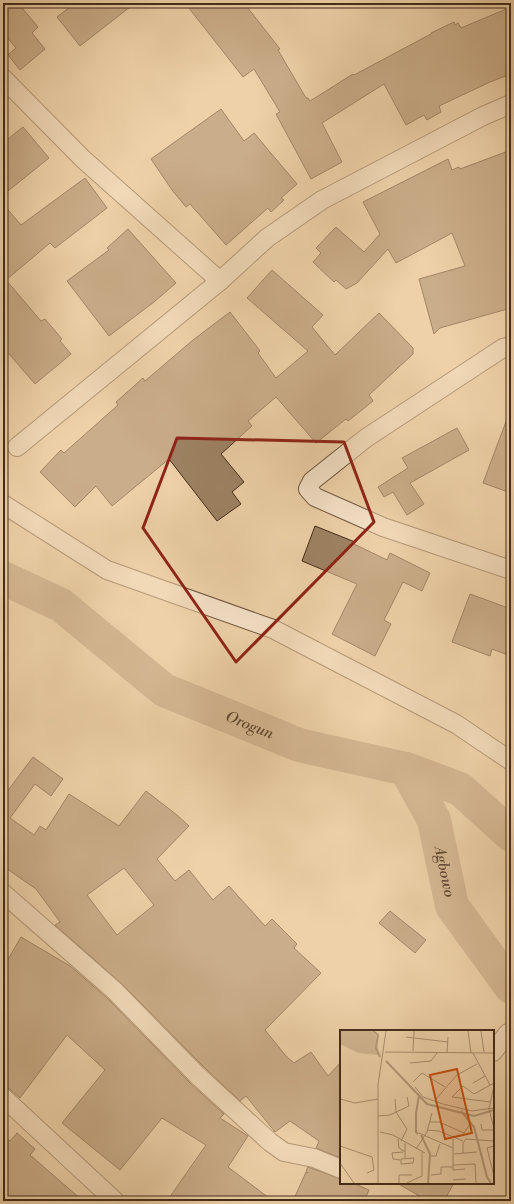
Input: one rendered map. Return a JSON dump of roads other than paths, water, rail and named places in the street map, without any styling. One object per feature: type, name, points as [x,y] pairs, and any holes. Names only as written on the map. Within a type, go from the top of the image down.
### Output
[{"type":"street","points":[[3,78],[82,160],[220,281]]},
{"type":"street","points":[[17,447],[220,281],[267,238],[322,200],[483,116],[511,104]]},
{"type":"street","points":[[511,346],[504,348],[366,438],[312,481],[308,489],[315,497],[383,527],[511,570]]},
{"type":"street","points":[[3,504],[106,570],[273,629],[456,724],[511,761]]},
{"type":"street","points":[[3,894],[115,991],[197,1075],[270,1142],[284,1152],[314,1158],[340,1169]]},
{"type":"street","points":[[494,1051],[508,1033]]},
{"type":"street","points":[[3,1097],[115,1201]]},
{"type":"waterway","name":"Orogun","points":[[3,578],[61,605],[164,690],[299,745],[406,769],[460,789],[511,835]]},
{"type":"waterway","name":"Agbowo","points":[[406,769],[434,820],[452,906],[511,987]]}]
